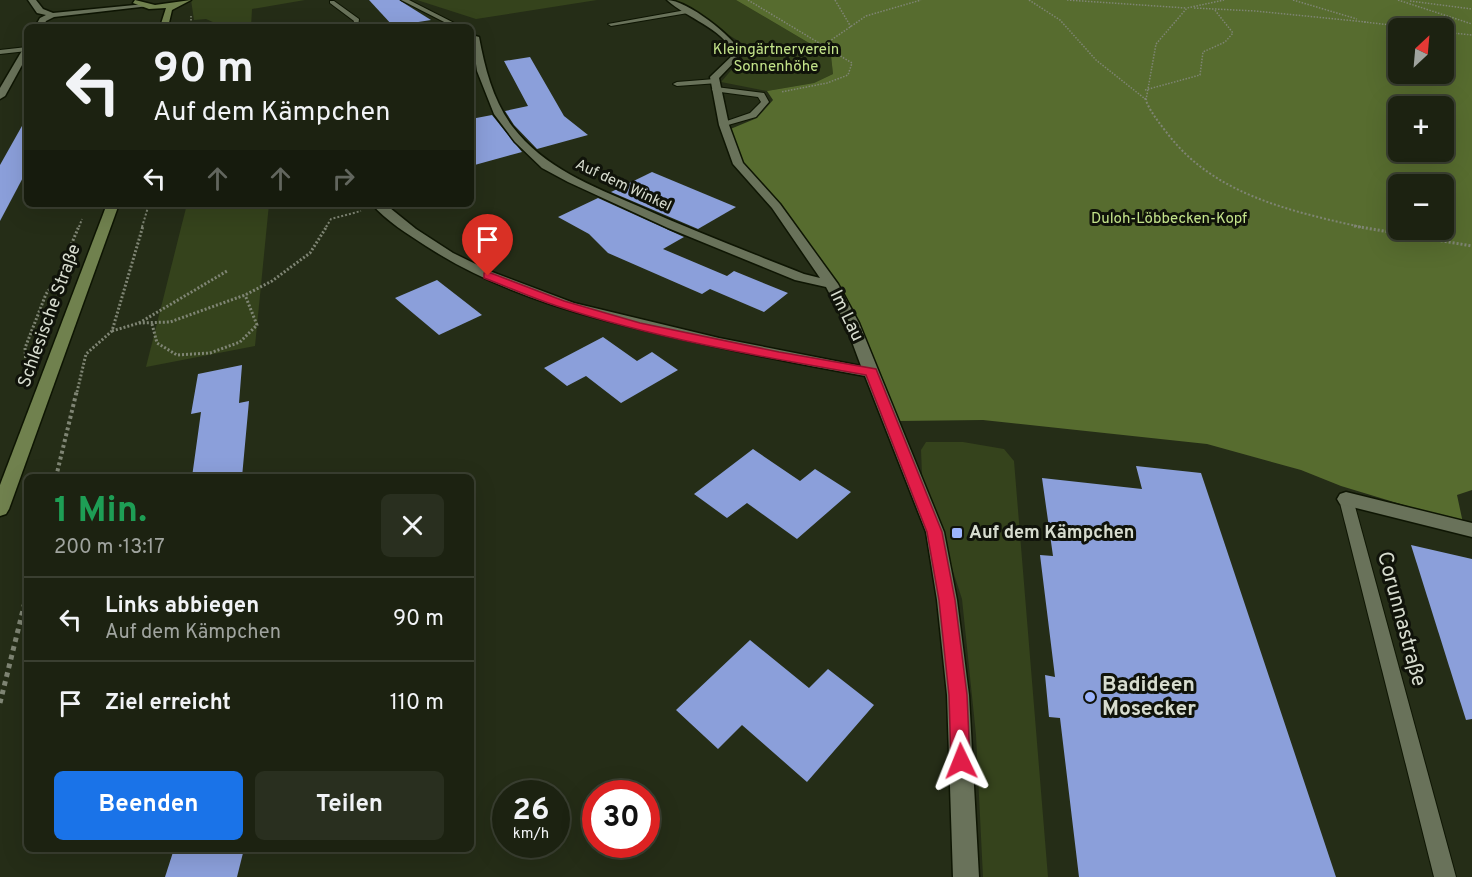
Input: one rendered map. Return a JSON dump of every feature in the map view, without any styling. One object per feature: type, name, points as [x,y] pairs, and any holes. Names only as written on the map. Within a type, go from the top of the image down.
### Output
[{"type":"main road","points":[[144,3],[184,1]]},
{"type":"main road","points":[[144,3],[164,24],[170,9],[184,1]]},
{"type":"main road","name":"Schlesische Straße","points":[[0,509],[112,207]]},
{"type":"street","points":[[32,0],[40,10],[52,15]]},
{"type":"street","points":[[671,0],[728,38],[736,47],[738,54],[714,77],[715,85]]},
{"type":"street","points":[[41,24],[52,15],[144,3]]},
{"type":"street","name":"Auf dem Winkel","points":[[474,40],[490,101],[509,129],[532,155],[566,177],[622,204],[800,277],[831,284]]},
{"type":"street","points":[[0,96],[24,54]]},
{"type":"street","name":"Im Lau","points":[[715,85],[724,125],[738,164],[776,206],[831,284],[852,323],[935,532],[947,600],[958,695],[966,877]]},
{"type":"street","points":[[382,207],[447,254],[488,276],[560,304],[639,326],[779,356],[872,372]]},
{"type":"street","name":"Corunnastraße","points":[[1346,499],[1472,530]]},
{"type":"lane","points":[[404,0],[453,24]]},
{"type":"lane","points":[[332,2],[357,20],[356,24]]},
{"type":"lane","points":[[611,24],[686,12]]},
{"type":"lane","points":[[0,52],[24,49]]},
{"type":"lane","points":[[677,84],[715,85],[761,95],[765,102],[753,115],[724,125]]},
{"type":"lane","name":"Corunnastraße","points":[[1346,499],[1445,877]]},
{"type":"path","points":[[748,0],[852,63],[848,75],[827,83],[761,95]]},
{"type":"path","points":[[835,0],[840,13],[846,17],[851,27]]},
{"type":"path","points":[[824,45],[866,16],[921,0]]},
{"type":"path","points":[[1029,0],[1060,20],[1096,60],[1145,98]]},
{"type":"path","points":[[1067,0],[1214,8],[1388,25]]},
{"type":"path","points":[[1224,0],[1187,8],[1156,44],[1145,98],[1150,111],[1178,148],[1212,177],[1257,199],[1304,214],[1369,229],[1472,246]]},
{"type":"path","points":[[1293,0],[1366,22]]},
{"type":"path","points":[[1399,0],[1472,9]]},
{"type":"path","points":[[1399,0],[1472,24]]},
{"type":"path","points":[[1145,90],[1200,75],[1203,52],[1225,42],[1233,33],[1214,8]]},
{"type":"path","points":[[1454,33],[1472,35]]},
{"type":"path","points":[[112,331],[148,207]]},
{"type":"path","points":[[139,323],[170,322],[245,295],[272,281],[310,253],[331,219],[372,207]]},
{"type":"path","points":[[23,376],[27,366],[25,348],[46,294],[57,279],[84,214]]},
{"type":"path","points":[[57,474],[86,354],[112,331],[139,323],[227,271]]},
{"type":"path","points":[[153,324],[157,343],[177,355],[210,353],[240,342],[257,325],[245,295]]},
{"type":"path","points":[[0,703],[24,605]]},
{"type":"green space","points":[[191,0],[305,0],[252,9],[251,24],[217,24],[206,19],[194,20]]},
{"type":"green space","points":[[417,0],[597,0],[476,19]]},
{"type":"green space","name":"Kleingärtnerverein Sonnenhöhe","points":[[672,0],[736,0],[831,56],[833,74],[814,83],[767,91],[721,82],[747,52],[745,45]]},
{"type":"green space","name":"Duloh-Löbbecken-Kopf","points":[[736,0],[1472,0],[1472,490],[1457,495],[1463,523],[1341,486],[1301,470],[1207,444],[983,420],[897,421],[836,282],[741,163],[728,130],[757,118],[773,100],[767,91],[814,83],[833,74],[831,56]]},
{"type":"green space","points":[[186,207],[269,207],[255,346],[146,367]]},
{"type":"green space","points":[[926,442],[963,442],[1004,449],[1014,461],[1048,877],[983,877],[976,735],[962,599],[922,475],[921,450]]},
{"type":"building","points":[[369,0],[399,0],[431,20],[406,24],[391,24]]},
{"type":"building","points":[[530,57],[564,116],[588,135],[537,149],[514,125],[505,111],[528,106],[504,61]]},
{"type":"building","points":[[492,115],[522,152],[474,165],[474,118]]},
{"type":"building","points":[[24,122],[24,176],[0,221],[0,165]]},
{"type":"building","points":[[652,172],[736,207],[698,229],[611,192]]},
{"type":"building","points":[[598,198],[684,237],[663,249],[727,276],[734,271],[788,293],[764,312],[710,289],[702,294],[608,253],[589,234],[558,217]]},
{"type":"building","points":[[437,280],[482,315],[439,335],[395,298]]},
{"type":"building","points":[[603,337],[637,361],[652,352],[678,370],[621,403],[586,376],[567,386],[544,368]]},
{"type":"building","points":[[242,365],[239,403],[249,401],[242,474],[192,474],[201,412],[191,414],[198,374]]},
{"type":"building","points":[[753,449],[800,481],[815,469],[851,492],[797,539],[747,503],[727,518],[694,494]]},
{"type":"building","points":[[1136,466],[1201,473],[1336,877],[1079,877],[1060,718],[1049,717],[1045,675],[1055,677],[1040,555],[1053,556],[1042,478],[1142,489]]},
{"type":"building","points":[[1411,545],[1472,559],[1472,719],[1466,720]]},
{"type":"building","points":[[750,640],[809,688],[828,669],[874,705],[807,782],[742,725],[718,749],[676,710]]},
{"type":"building","points":[[173,852],[243,852],[237,877],[165,877]]},
{"type":"place","name":"Auf dem Kämpchen","points":[[957,533]]},
{"type":"place","name":"Badideen Mosecker","points":[[1090,697]]},
{"type":"route","points":[[488,276],[560,304],[639,326],[779,356],[872,372],[935,532],[947,600],[958,695],[961,761]]}]
